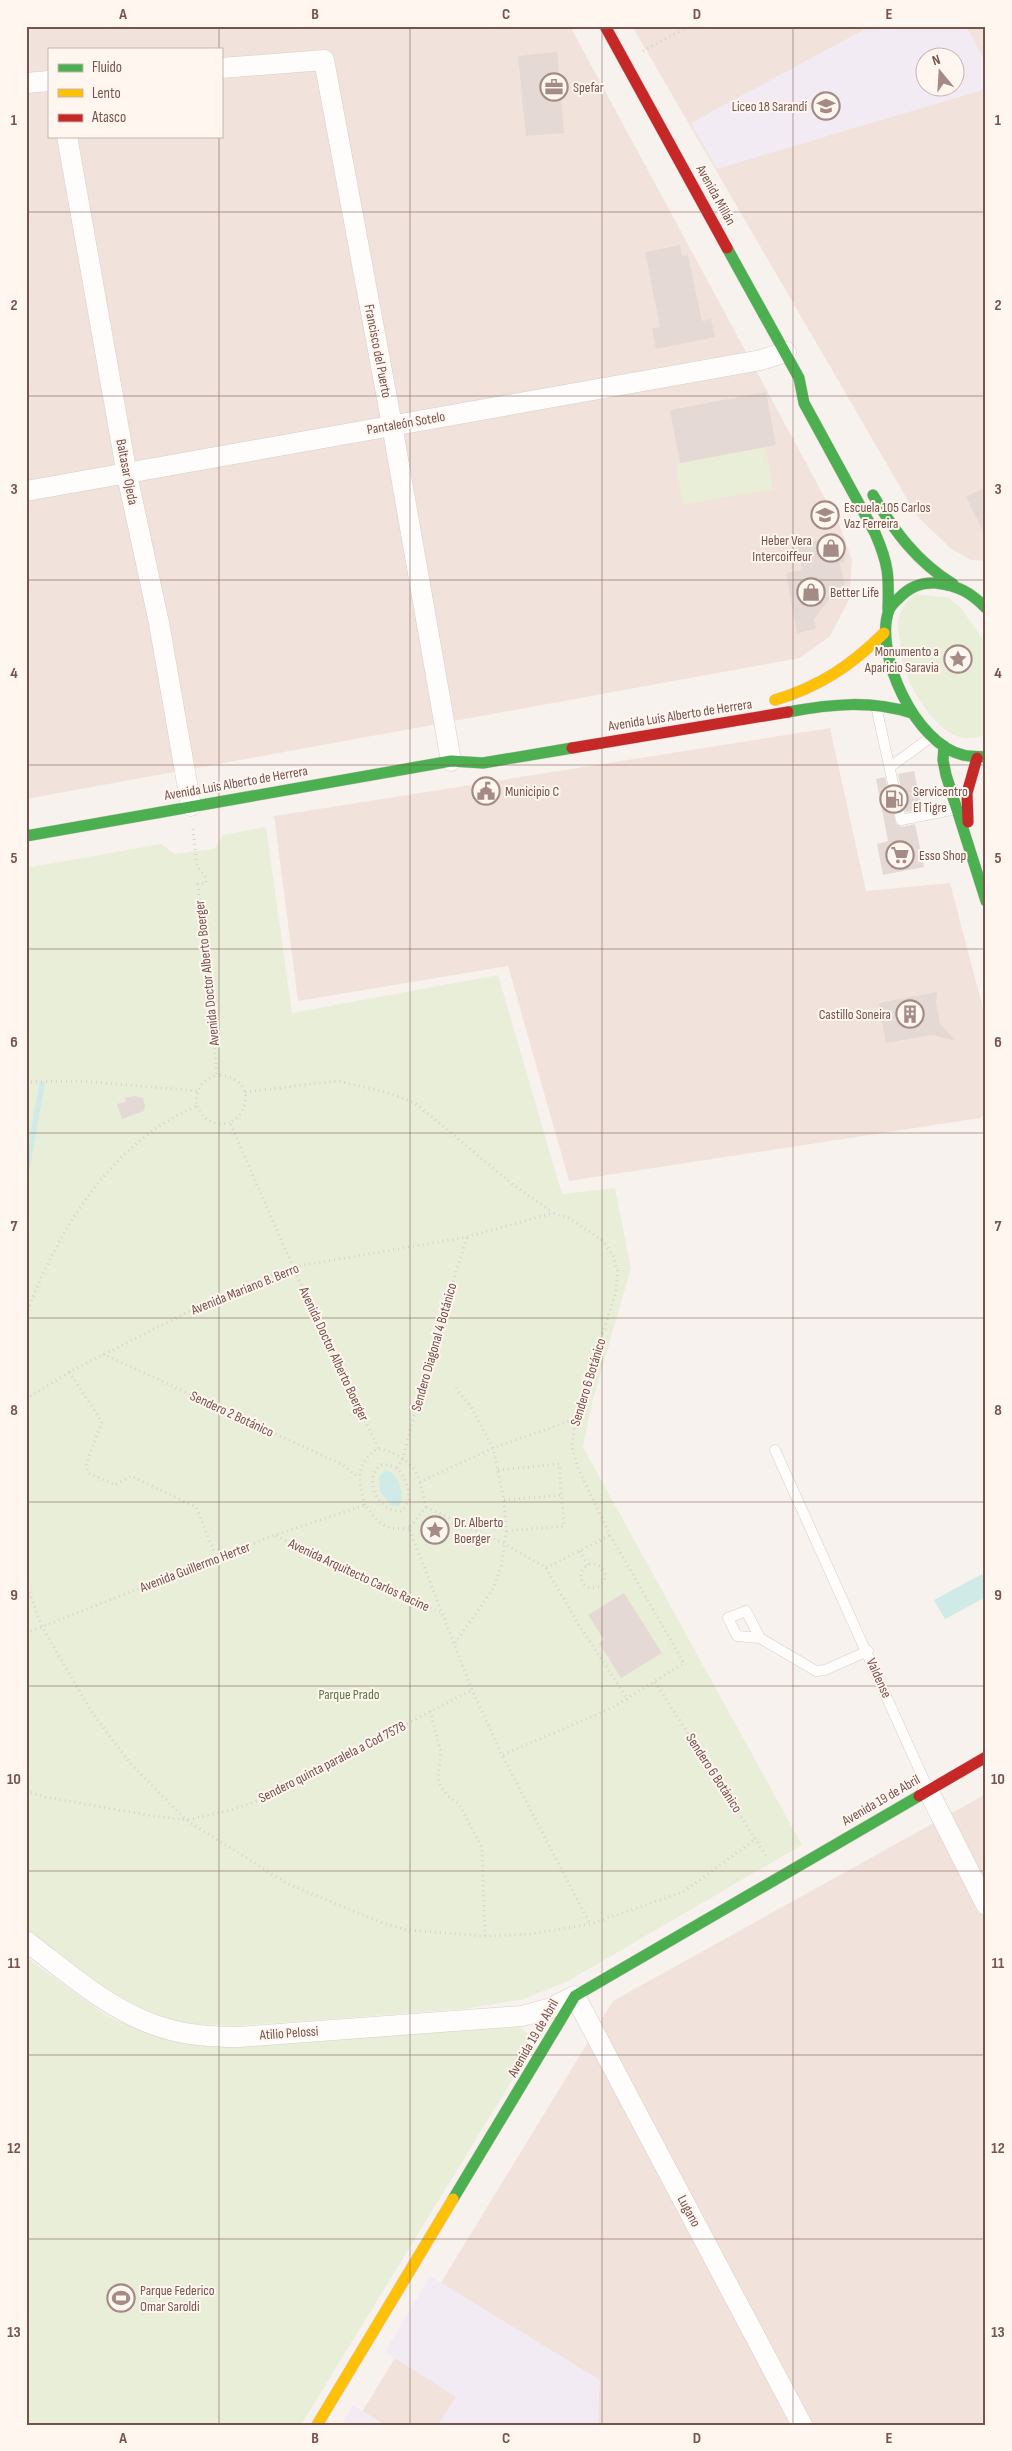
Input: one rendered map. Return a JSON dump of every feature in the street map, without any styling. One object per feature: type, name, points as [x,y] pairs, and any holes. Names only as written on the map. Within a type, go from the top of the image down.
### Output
[{"type":"street","name":"Avenida Millán","points":[[605,26],[800,378],[812,390]]},
{"type":"street","name":"Francisco del Puerto","points":[[222,68],[324,60],[392,425],[451,761]]},
{"type":"street","points":[[26,83],[48,81]]},
{"type":"street","name":"Baltasar Ojeda","points":[[67,138],[128,475],[159,623],[191,806]]},
{"type":"street","name":"Pantaleón Sotelo","points":[[26,491],[128,475],[392,425],[761,360],[786,352]]},
{"type":"street","name":"Avenida Millán","points":[[800,378],[804,402],[875,533],[884,554],[889,574],[888,610],[884,632],[889,665],[899,690],[912,713],[931,737],[954,752],[983,757]]},
{"type":"street","points":[[869,486],[882,511],[926,566],[954,585]]},
{"type":"street","points":[[888,610],[898,594],[912,586],[927,582],[954,585],[967,589],[986,588]]},
{"type":"street","points":[[967,589],[986,608]]},
{"type":"street","name":"Avenida Luis Alberto de Herrera","points":[[766,701],[820,684],[850,665],[884,632]]},
{"type":"street","name":"Avenida Luis Alberto de Herrera","points":[[451,761],[483,763],[851,702],[875,702],[912,713]]},
{"type":"street","points":[[944,746],[943,760],[956,809],[986,901]]},
{"type":"street","name":"Avenida Luis Alberto de Herrera","points":[[26,836],[451,761],[480,749]]},
{"type":"street","points":[[971,853],[967,793],[983,757]]},
{"type":"street","name":"Avenida 19 de Abril","points":[[318,2425],[575,1996],[986,1757]]},
{"type":"street","name":"Valdense","points":[[928,1790],[986,1905]]},
{"type":"street","name":"Atilio Pelossi","points":[[28,1945],[109,2003],[143,2021],[171,2030],[207,2036],[239,2038],[522,2016],[548,2009],[575,1996]]},
{"type":"street","name":"Lugano","points":[[575,1996],[802,2425]]},
{"type":"lane","points":[[875,702],[901,820],[956,809]]},
{"type":"lane","points":[[890,767],[931,737]]},
{"type":"lane","name":"Valdense","points":[[775,1450],[868,1651],[928,1790]]},
{"type":"lane","points":[[760,1638],[816,1671],[825,1670],[868,1651]]},
{"type":"path","points":[[625,61],[689,26]]},
{"type":"path","name":"Avenida Doctor Alberto Boerger","points":[[191,806],[197,866],[205,876],[206,883],[198,884],[217,1075]]},
{"type":"path","points":[[217,1075],[235,1078],[245,1092],[244,1109],[239,1117],[230,1123],[209,1122],[201,1115],[197,1106],[197,1091],[202,1083],[217,1075]]},
{"type":"path","points":[[26,1082],[80,1081],[197,1091]]},
{"type":"path","points":[[245,1092],[338,1081],[389,1093],[415,1103],[511,1184],[552,1212]]},
{"type":"path","points":[[26,1315],[40,1276],[65,1230],[96,1186],[136,1144],[176,1115],[197,1106]]},
{"type":"path","name":"Avenida Doctor Alberto Boerger","points":[[230,1123],[293,1268],[378,1448]]},
{"type":"path","name":"Sendero 6 Botánico","points":[[552,1212],[569,1218],[601,1239],[613,1255],[618,1272],[616,1295],[575,1419],[572,1447],[577,1466],[610,1535],[684,1663],[656,1682],[756,1839],[683,1892],[590,1924]]},
{"type":"path","name":"Avenida Mariano B. Berro","points":[[26,1399],[69,1372],[212,1300],[293,1268],[467,1237],[552,1212]]},
{"type":"path","name":"Sendero Diagonal 4 Botánico","points":[[397,1468],[403,1458],[427,1365],[467,1237]]},
{"type":"path","name":"Sendero 2 Botánico","points":[[103,1354],[343,1465],[359,1478]]},
{"type":"path","points":[[69,1372],[102,1422],[86,1464],[85,1469],[88,1474],[115,1485],[131,1476],[196,1507],[217,1559]]},
{"type":"path","points":[[455,1643],[493,1589],[502,1564],[506,1531],[504,1500],[492,1448],[471,1407],[456,1388]]},
{"type":"path","points":[[420,1482],[492,1448],[575,1419]]},
{"type":"path","points":[[378,1448],[403,1458],[412,1465],[420,1482],[426,1507],[408,1528],[394,1530],[376,1521],[365,1504],[359,1478],[363,1462],[378,1448]]},
{"type":"path","points":[[386,1464],[397,1468],[406,1482],[409,1500],[402,1511],[395,1512],[382,1505],[376,1494],[374,1483],[377,1468],[386,1464]]},
{"type":"path","points":[[498,1470],[559,1464],[564,1526],[506,1531]]},
{"type":"path","points":[[504,1500],[562,1495]]},
{"type":"path","name":"Avenida Guillermo Herter","points":[[26,1633],[275,1535],[365,1504]]},
{"type":"path","points":[[426,1507],[505,1544],[546,1568],[577,1622],[628,1700]]},
{"type":"path","points":[[26,1583],[42,1627],[93,1714],[130,1763],[186,1820],[288,1884],[380,1922],[407,1930],[485,1936],[531,1934],[590,1924],[502,1755],[472,1690],[444,1614],[408,1528]]},
{"type":"path","name":"Avenida Arquitecto Carlos Racine","points":[[275,1535],[444,1614]]},
{"type":"path","points":[[546,1568],[610,1535]]},
{"type":"path","points":[[580,1551],[588,1566]]},
{"type":"path","points":[[588,1566],[598,1566],[603,1571],[605,1578],[599,1586],[591,1588],[583,1582],[582,1574],[588,1566]]},
{"type":"path","points":[[502,1755],[628,1700],[656,1682]]},
{"type":"path","name":"Sendero quinta paralela a Cod 7578","points":[[186,1820],[231,1810],[260,1800],[472,1690]]},
{"type":"path","points":[[430,1711],[441,1753],[438,1777],[441,1787],[448,1796],[459,1804],[482,1848],[485,1936]]},
{"type":"path","points":[[26,1791],[72,1802],[186,1820]]},
{"type":"shaded area","points":[[26,26],[570,26],[839,524],[852,560],[849,600],[830,636],[800,658],[26,799]]},
{"type":"shaded area","points":[[632,26],[986,26],[986,561],[971,560],[950,548],[917,516]]},
{"type":"shaded area","name":"Liceo 18 Sarandí","points":[[871,26],[966,26],[986,62],[986,89],[964,96],[964,48],[914,48],[914,98],[956,98],[717,169],[691,123]]},
{"type":"shaded area","points":[[830,728],[866,891],[950,883],[986,1020],[986,1117],[569,1181],[508,966],[298,1001],[274,816]]},
{"type":"shaded area","points":[[986,1794],[986,2425],[354,2425],[613,2001]]},
{"type":"shaded area","points":[[430,2276],[600,2380],[598,2425],[438,2425],[456,2397],[385,2352]]},
{"type":"shaded area","points":[[353,2405],[385,2425],[341,2425]]},
{"type":"green space","points":[[765,447],[773,489],[683,505],[676,464]]},
{"type":"green space","points":[[916,594],[949,598],[960,607],[986,644],[986,734],[972,738],[958,736],[945,729],[933,718],[914,691],[903,664],[898,624],[900,613],[904,606]]},
{"type":"green space","name":"Parque Prado","points":[[266,827],[292,1013],[498,975],[562,1194],[615,1188],[631,1268],[592,1403],[583,1447],[802,1845],[570,1980],[524,1999],[463,2009],[236,2026],[193,2024],[160,2018],[129,2005],[107,1992],[26,1931],[26,868],[161,844],[174,854],[214,849],[223,835]]},
{"type":"green space","points":[[26,1957],[108,2017],[147,2033],[506,2025],[520,2027],[528,2034],[527,2056],[301,2425],[26,2425]]},
{"type":"water","points":[[385,1470],[393,1474],[398,1482],[402,1500],[399,1506],[390,1505],[380,1491],[379,1477]]},
{"type":"water","points":[[982,1574],[986,1581],[986,1597],[945,1619],[934,1600]]},
{"type":"building","points":[[557,52],[564,133],[526,136],[518,56]]},
{"type":"building","points":[[680,245],[682,256],[688,255],[702,321],[711,319],[715,337],[656,349],[652,328],[660,327],[645,252]]},
{"type":"building","points":[[766,392],[776,445],[680,463],[670,410]]},
{"type":"building","points":[[986,487],[986,537],[966,497]]},
{"type":"building","points":[[840,536],[845,562],[840,563],[845,587],[836,588],[838,596],[830,598],[814,619],[816,629],[797,633],[786,573],[802,570],[797,544]]},
{"type":"building","points":[[914,771],[922,809],[906,812],[898,774]]},
{"type":"building","points":[[885,777],[896,824],[902,827],[915,824],[924,867],[883,875],[877,844],[888,841],[876,779]]},
{"type":"building","name":"Castillo Soneira","points":[[937,992],[936,1002],[940,1024],[956,1041],[932,1035],[886,1043],[879,1003]]},
{"type":"building","points":[[134,1096],[143,1098],[144,1111],[122,1119],[117,1104],[126,1102],[125,1098]]},
{"type":"building","points":[[624,1593],[662,1653],[621,1678],[599,1643],[604,1640],[588,1615]]},
{"type":"waterway","points":[[26,1174],[42,1084]]},
{"type":"traffic: fast","points":[[727,248],[799,378],[804,403],[875,533],[887,571],[888,610]]},
{"type":"traffic: fast","points":[[873,495],[907,545],[928,566],[953,584]]},
{"type":"traffic: fast","points":[[986,608],[975,598],[958,588],[936,583],[925,583],[907,591],[892,605],[889,610],[886,628],[887,649],[893,672],[902,695],[915,716],[929,734],[946,748],[963,755],[986,757]]},
{"type":"traffic: fast","points":[[788,712],[835,705],[866,705],[881,706],[912,713]]},
{"type":"traffic: fast","points":[[944,746],[943,760],[946,775],[986,901]]},
{"type":"traffic: fast","points":[[26,836],[451,761],[483,763],[572,748]]},
{"type":"traffic: fast","points":[[453,2199],[575,1996],[919,1796]]},
{"type":"traffic: slow","points":[[775,700],[806,689],[834,674],[860,655],[884,633]]},
{"type":"traffic: slow","points":[[317,2425],[453,2199]]},
{"type":"traffic: jam","points":[[605,26],[727,248]]},
{"type":"traffic: jam","points":[[572,748],[788,712]]},
{"type":"traffic: jam","points":[[968,822],[967,793],[977,758]]},
{"type":"traffic: jam","points":[[919,1796],[986,1757]]},
{"type":"place","name":"Spefar","points":[[554,87]]},
{"type":"place","name":"Liceo 18 Sarandí","points":[[826,106]]},
{"type":"place","name":"Escuela 105 Carlos Vaz Ferreira","points":[[825,515]]},
{"type":"place","name":"Heber Vera Intercoiffeur","points":[[831,548]]},
{"type":"place","name":"Better Life","points":[[811,592]]},
{"type":"place","name":"Monumento a Aparicio Saravia","points":[[958,659]]},
{"type":"place","name":"Municipio C","points":[[486,791]]},
{"type":"place","name":"Servicentro El Tigre","points":[[894,799]]},
{"type":"place","name":"Esso Shop","points":[[900,855]]},
{"type":"place","name":"Castillo Soneira","points":[[910,1014]]},
{"type":"place","name":"Dr. Alberto Boerger","points":[[435,1530]]},
{"type":"place","name":"Parque Federico Omar Saroldi","points":[[121,2298]]}]
